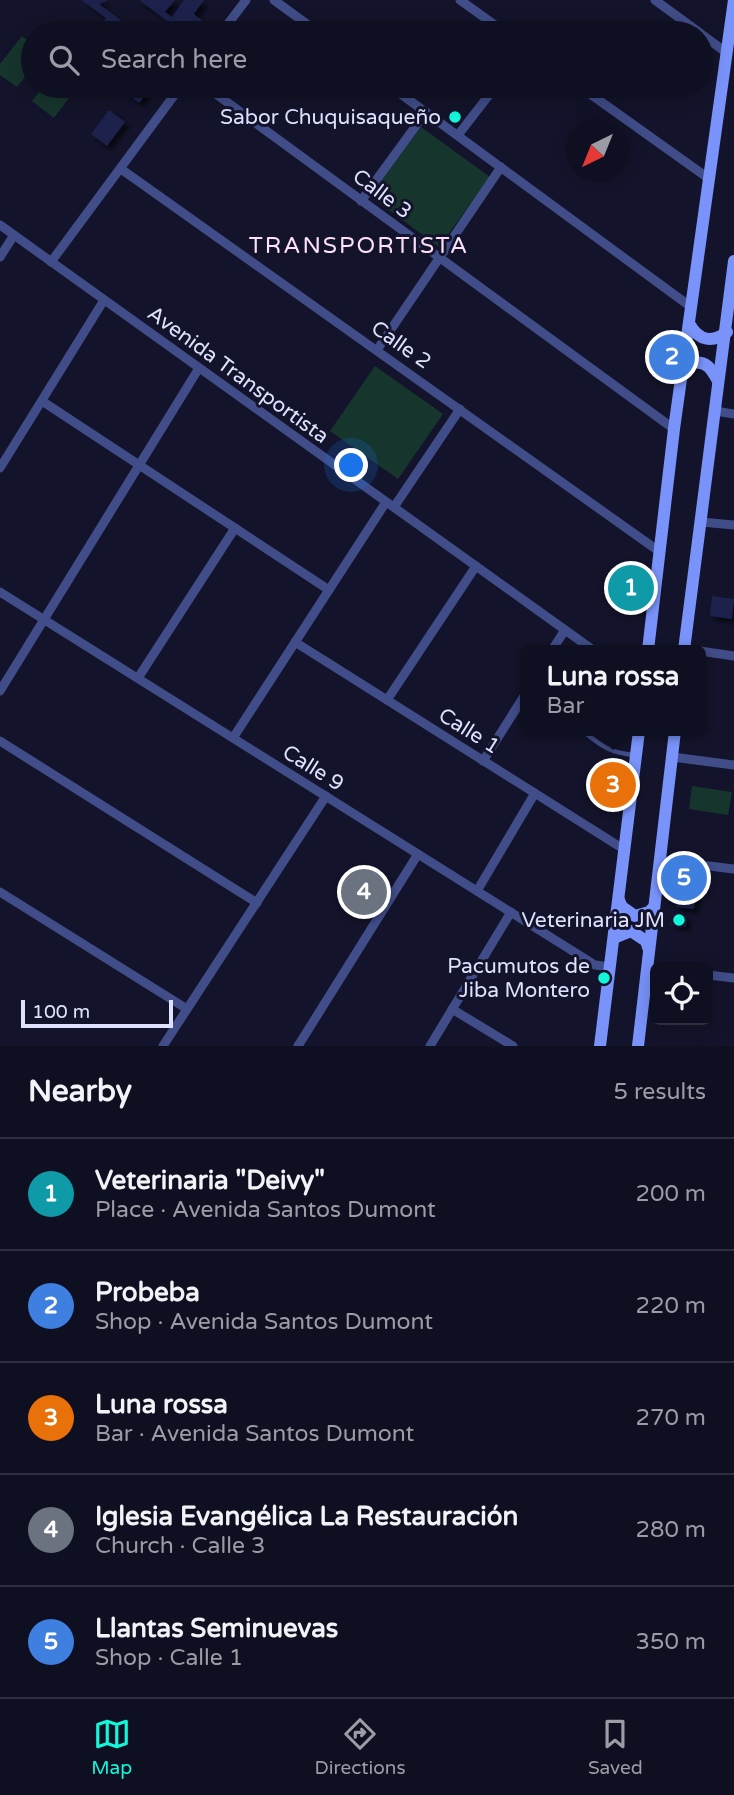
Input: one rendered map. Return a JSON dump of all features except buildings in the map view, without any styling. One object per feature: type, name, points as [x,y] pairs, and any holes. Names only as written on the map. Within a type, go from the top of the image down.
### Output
[{"type":"main road","points":[[649,645],[674,429],[684,374],[708,178],[734,0]]},
{"type":"main road","points":[[688,645],[734,261]]},
{"type":"main road","points":[[690,325],[702,338],[720,338],[727,332]]},
{"type":"main road","points":[[684,374],[692,363],[699,362],[707,365],[718,382]]},
{"type":"main road","points":[[600,1046],[639,736]]},
{"type":"main road","points":[[650,962],[649,950],[674,736]]},
{"type":"main road","points":[[619,900],[622,907],[635,916],[649,912],[654,906]]},
{"type":"main road","points":[[614,938],[621,932],[640,934],[649,950]]},
{"type":"main road","points":[[638,1046],[650,974]]},
{"type":"street","points":[[230,21],[246,0]]},
{"type":"street","points":[[275,0],[303,21]]},
{"type":"street","points":[[460,0],[489,21]]},
{"type":"street","points":[[654,0],[682,21]]},
{"type":"street","points":[[713,43],[727,53]]},
{"type":"street","points":[[51,262],[172,98]]},
{"type":"street","name":"Calle 3","points":[[221,98],[674,429]]},
{"type":"street","points":[[407,98],[691,307]]},
{"type":"street","points":[[458,135],[487,98]]},
{"type":"street","points":[[596,98],[708,178]]},
{"type":"street","points":[[361,201],[426,112]]},
{"type":"street","points":[[377,350],[501,167]]},
{"type":"street","name":"Calle 2","points":[[121,169],[660,552]]},
{"type":"street","name":"Avenida Transportista","points":[[0,225],[586,645]]},
{"type":"street","points":[[0,257],[14,235]]},
{"type":"street","points":[[0,468],[104,300]]},
{"type":"street","points":[[0,691],[199,368]]},
{"type":"street","points":[[42,401],[329,590]]},
{"type":"street","points":[[233,738],[329,590],[460,409]]},
{"type":"street","points":[[715,411],[734,414]]},
{"type":"street","points":[[701,522],[734,526]]},
{"type":"street","points":[[138,678],[235,528]]},
{"type":"street","points":[[387,700],[476,566]]},
{"type":"street","name":"Calle 9","points":[[0,592],[595,965],[610,967]]},
{"type":"street","points":[[555,645],[565,630]]},
{"type":"street","name":"Calle 1","points":[[295,642],[625,850]]},
{"type":"street","points":[[706,652],[734,656]]},
{"type":"street","points":[[483,761],[520,702]]},
{"type":"street","points":[[0,741],[257,903]]},
{"type":"street","points":[[672,757],[734,765]]},
{"type":"street","points":[[477,891],[535,793]]},
{"type":"street","points":[[163,1046],[326,796]]},
{"type":"street","points":[[298,1046],[418,854]]},
{"type":"street","points":[[660,860],[734,869]]},
{"type":"street","points":[[0,892],[187,1009]]},
{"type":"street","points":[[429,1046],[511,912]]},
{"type":"street","points":[[713,976],[734,978]]},
{"type":"street","points":[[452,1009],[513,1046]]},
{"type":"lane","points":[[589,736],[603,748],[619,754],[637,755]]},
{"type":"green space","points":[[21,37],[21,82],[17,87],[0,75],[0,64]]},
{"type":"green space","points":[[34,98],[69,98],[54,118],[32,101]]},
{"type":"green space","points":[[421,127],[490,177],[439,247],[370,196]]},
{"type":"green space","points":[[375,366],[443,414],[398,479],[330,431]]},
{"type":"green space","points":[[692,786],[732,792],[728,815],[689,809]]},
{"type":"place","name":"Sabor Chuquisaqueño","points":[[455,117]]},
{"type":"place","name":"Probeba","points":[[672,357]]},
{"type":"place","name":"Veterinaria \"Deivy\"","points":[[631,588]]},
{"type":"place","name":"Luna rossa","points":[[613,785]]},
{"type":"place","name":"Llantas Seminuevas","points":[[684,878]]},
{"type":"place","name":"Iglesia Evangélica La Restauración","points":[[364,892]]},
{"type":"place","name":"Veterinaria JM","points":[[679,920]]},
{"type":"place","name":"Pacumutos de Jiba Montero","points":[[604,978]]},
{"type":"district","name":"TRANSPORTISTA","points":[[359,246]]}]
